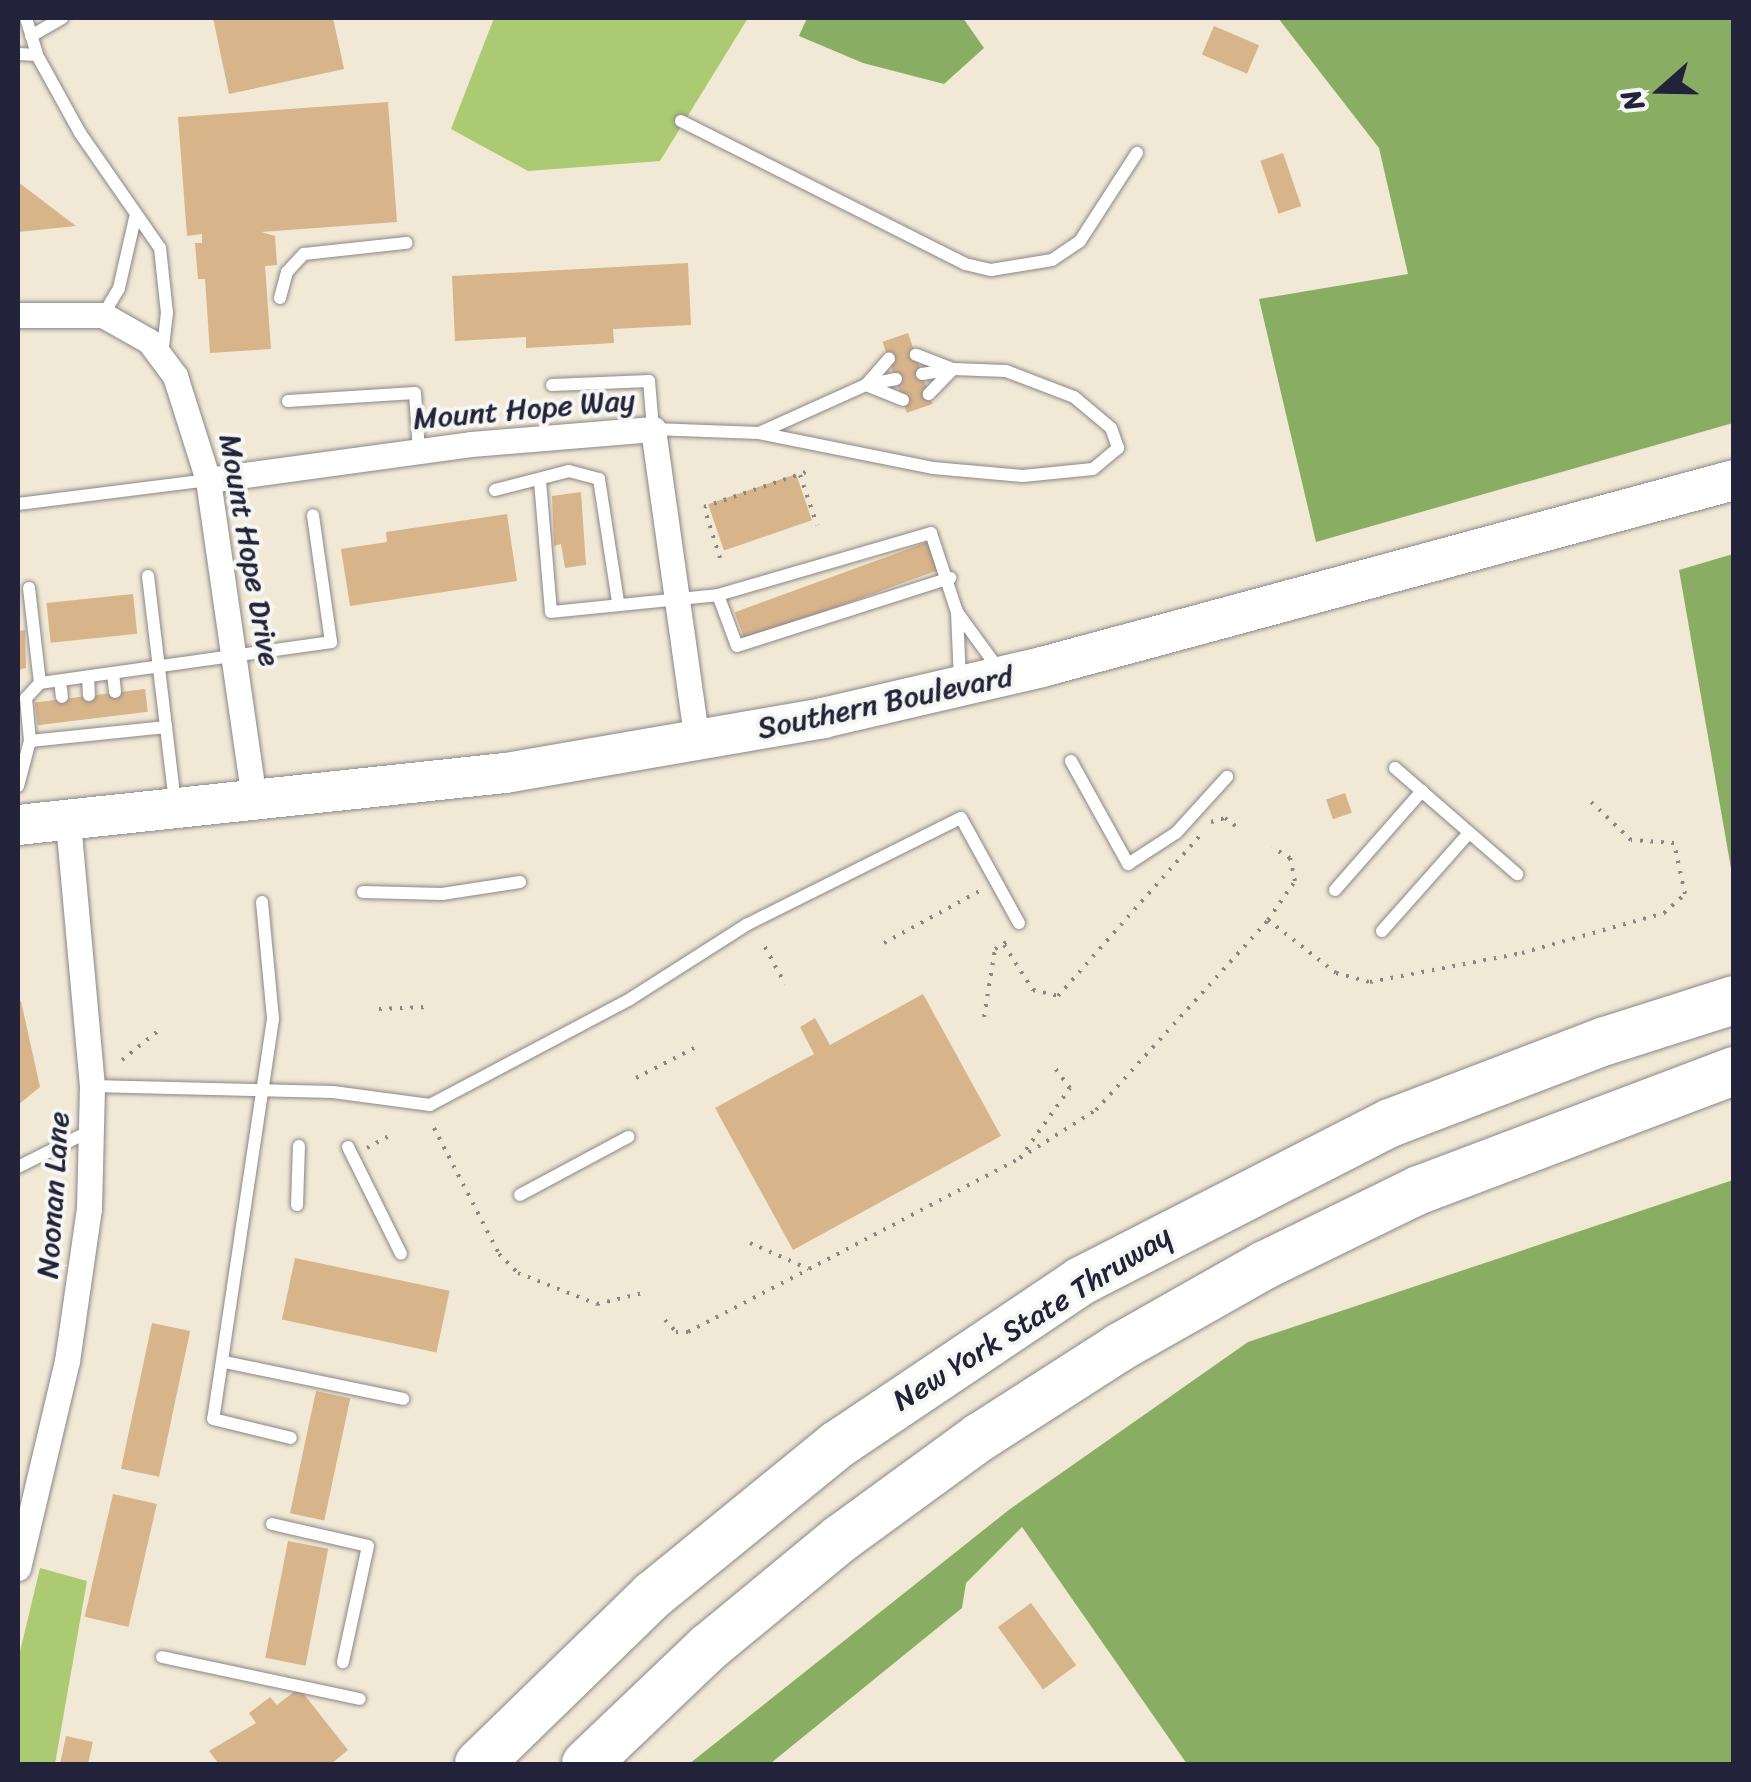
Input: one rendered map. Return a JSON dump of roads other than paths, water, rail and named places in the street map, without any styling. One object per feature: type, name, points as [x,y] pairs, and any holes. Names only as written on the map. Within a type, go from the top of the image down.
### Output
[{"type":"highway","name":"New York State Thruway","points":[[479,1764],[653,1595],[897,1402],[1030,1312],[1177,1226],[1444,1100],[1734,1000]]},
{"type":"highway","points":[[586,1764],[709,1648],[840,1539],[980,1436],[1120,1346],[1265,1265],[1420,1190],[1576,1126],[1734,1071]]},
{"type":"highway","points":[[444,1764],[624,1600],[653,1595]]},
{"type":"main road","name":"Southern Boulevard","points":[[18,825],[506,773],[697,742],[960,688],[1734,480]]},
{"type":"street","name":"Mount Hope Drive","points":[[18,315],[102,315],[135,330],[162,355],[192,415],[208,480],[254,801]]},
{"type":"street","name":"Mount Hope Way","points":[[208,480],[419,450],[652,429],[697,742]]},
{"type":"street","name":"Noonan Lane","points":[[18,1568],[75,1319],[92,1130],[92,1086],[68,820]]},
{"type":"lane","points":[[26,18],[37,55],[135,218],[160,248],[167,313],[162,355]]},
{"type":"lane","points":[[31,36],[62,18]]},
{"type":"lane","points":[[18,54],[37,55]]},
{"type":"lane","points":[[681,121],[965,264],[992,270],[1052,260],[1080,241],[1138,153]]},
{"type":"lane","points":[[102,315],[119,288],[135,218]]},
{"type":"lane","points":[[280,298],[288,272],[304,254],[406,243]]},
{"type":"lane","points":[[916,355],[952,369]]},
{"type":"lane","points":[[866,385],[889,359]]},
{"type":"lane","points":[[552,385],[649,382],[652,429],[759,433],[878,459],[1023,476],[1093,469],[1118,448],[1110,428],[1074,398],[985,366],[922,374]]},
{"type":"lane","points":[[929,394],[952,369]]},
{"type":"lane","points":[[759,433],[866,385],[896,379]]},
{"type":"lane","points":[[866,385],[903,400]]},
{"type":"lane","points":[[288,401],[414,393],[419,450]]},
{"type":"lane","points":[[495,490],[568,471],[600,479],[618,602]]},
{"type":"lane","points":[[18,504],[208,480]]},
{"type":"lane","points":[[540,481],[551,612],[618,602],[750,594],[906,543],[937,538],[957,612],[960,688]]},
{"type":"lane","points":[[18,786],[30,740],[26,698],[40,684],[331,642],[313,515]]},
{"type":"lane","points":[[148,576],[176,809]]},
{"type":"lane","points":[[718,596],[737,646],[763,633],[854,603],[920,582],[950,578]]},
{"type":"lane","points":[[30,588],[40,684]]},
{"type":"lane","points":[[957,612],[1004,676]]},
{"type":"lane","points":[[114,673],[115,692]]},
{"type":"lane","points":[[88,676],[89,694]]},
{"type":"lane","points":[[60,680],[62,697]]},
{"type":"lane","points":[[117,716],[119,732]]},
{"type":"lane","points":[[91,718],[92,734]]},
{"type":"lane","points":[[64,721],[66,737]]},
{"type":"lane","points":[[30,740],[166,727]]},
{"type":"lane","points":[[1071,761],[1128,864],[1176,832],[1227,777]]},
{"type":"lane","points":[[1396,768],[1517,874]]},
{"type":"lane","points":[[1335,890],[1422,791]]},
{"type":"lane","points":[[92,1086],[362,1095],[407,1106],[440,1101],[630,999],[763,916],[961,818],[1019,922]]},
{"type":"lane","points":[[1382,931],[1470,833]]},
{"type":"lane","points":[[363,892],[442,894],[520,882]]},
{"type":"lane","points":[[262,902],[272,1020],[225,1362],[213,1419],[292,1438]]},
{"type":"lane","points":[[18,1167],[92,1130]]},
{"type":"lane","points":[[520,1194],[628,1137]]},
{"type":"lane","points":[[297,1205],[299,1146]]},
{"type":"lane","points":[[349,1151],[401,1254]]},
{"type":"lane","points":[[225,1362],[403,1399]]},
{"type":"lane","points":[[272,1524],[368,1546],[342,1662]]},
{"type":"lane","points":[[162,1656],[360,1699]]}]
